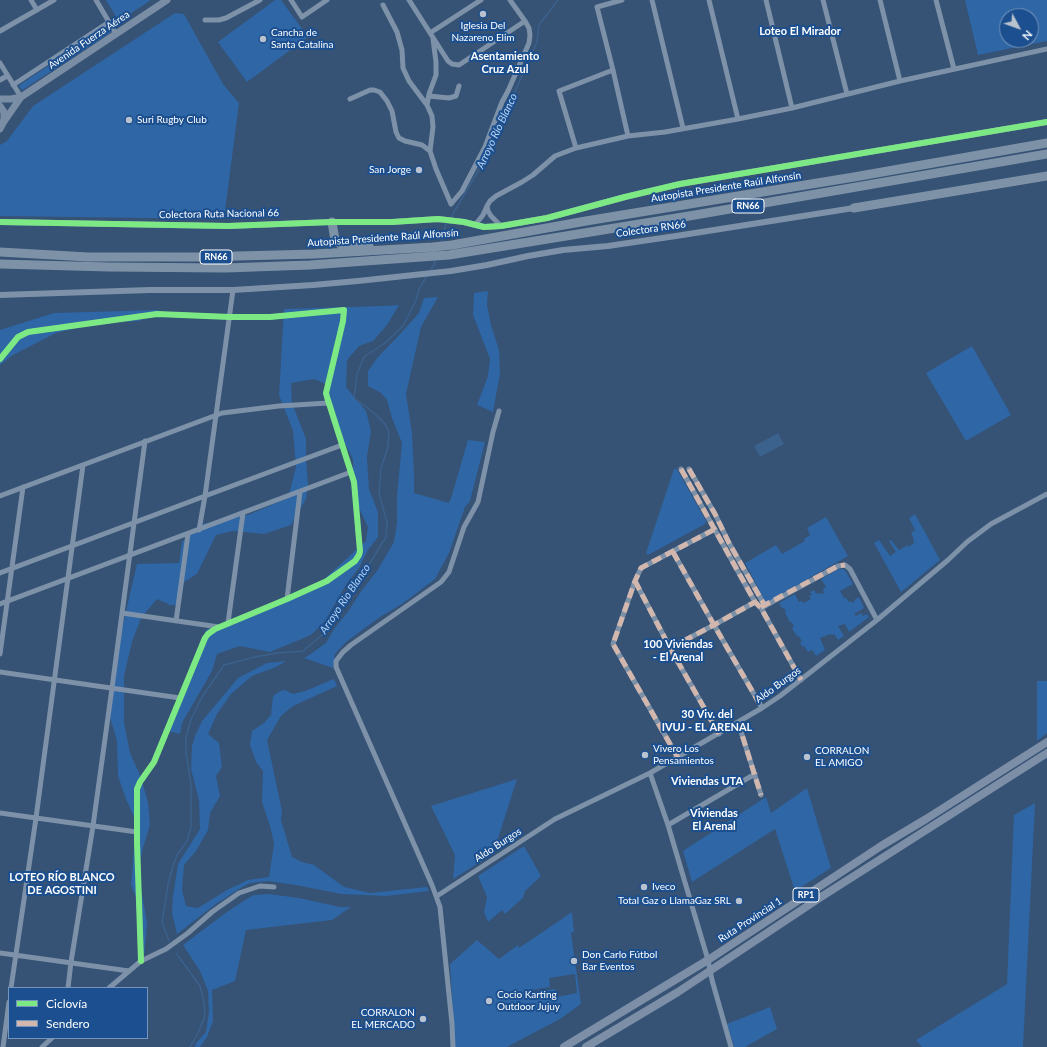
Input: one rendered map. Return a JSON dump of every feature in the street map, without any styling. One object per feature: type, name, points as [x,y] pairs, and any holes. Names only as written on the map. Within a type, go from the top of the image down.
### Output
[{"type":"highway","name":"Autopista Presidente Raúl Alfonsín","points":[[0,264],[226,268],[310,265],[432,248],[1047,143]]},
{"type":"highway","name":"Autopista Presidente Raúl Alfonsín","points":[[0,252],[88,257],[199,257],[315,254],[432,248],[449,254],[696,215],[1047,154]]},
{"type":"highway","points":[[854,208],[1047,176]]},
{"type":"highway","points":[[332,222],[335,240],[346,246],[432,248]]},
{"type":"main road","name":"Avenida Fuerza Aérea","points":[[0,99],[21,97],[167,0]]},
{"type":"main road","name":"Avenida Fuerza Aérea","points":[[2,126],[21,97]]},
{"type":"main road","name":"Avenida Fuerza Aérea","points":[[0,106],[4,112],[2,126]]},
{"type":"main road","name":"Ruta Provincial 1","points":[[564,1047],[708,960],[881,846],[1047,742]]},
{"type":"main road","name":"Ruta Provincial 1","points":[[586,1047],[678,992],[821,897],[1047,753]]},
{"type":"street","points":[[31,0],[36,10]]},
{"type":"street","points":[[0,31],[54,0]]},
{"type":"street","points":[[96,0],[116,34]]},
{"type":"street","points":[[205,20],[219,20],[226,18],[260,0]]},
{"type":"street","points":[[291,0],[302,17],[328,0]]},
{"type":"street","points":[[408,0],[448,61],[452,64],[462,64],[526,22]]},
{"type":"street","points":[[431,35],[481,0]]},
{"type":"street","points":[[383,5],[397,32],[402,50],[403,68],[409,81],[427,105],[432,116],[433,127],[430,151],[451,204],[462,191],[485,147],[502,102],[529,43],[529,28],[510,0]]},
{"type":"street","points":[[622,0],[597,6],[628,136]]},
{"type":"street","points":[[652,0],[684,128]]},
{"type":"street","points":[[709,0],[738,119]]},
{"type":"street","points":[[766,0],[792,108]]},
{"type":"street","points":[[823,0],[847,94]]},
{"type":"street","points":[[880,0],[900,81]]},
{"type":"street","points":[[936,0],[954,70]]},
{"type":"street","points":[[14,85],[109,22]]},
{"type":"street","points":[[427,105],[436,75],[435,53],[431,35]]},
{"type":"street","points":[[476,225],[490,201],[496,196],[527,179],[555,156],[576,148],[628,136],[665,132],[792,108],[900,81],[1047,49]]},
{"type":"street","points":[[0,63],[21,97]]},
{"type":"street","points":[[576,148],[559,92],[613,70]]},
{"type":"street","points":[[0,80],[7,76]]},
{"type":"street","points":[[429,96],[449,98],[456,96],[459,86]]},
{"type":"street","points":[[350,99],[370,90],[380,92],[392,111],[396,132],[399,138],[422,145],[430,151]]},
{"type":"street","name":"Colectora Ruta Nacional 66","points":[[0,222],[228,226],[332,222],[392,222],[438,219],[464,222],[484,227],[496,222],[547,218],[680,184],[1047,122]]},
{"type":"street","points":[[487,206],[488,211],[496,222]]},
{"type":"street","name":"Colectora RN66","points":[[233,290],[313,285],[451,271],[563,250],[608,246],[854,208]]},
{"type":"street","points":[[0,295],[150,290],[233,290],[205,496],[198,530]]},
{"type":"street","points":[[0,359],[18,337],[28,332],[157,314],[270,317],[344,310],[326,393],[354,482],[360,551],[359,555],[355,560],[332,578],[287,599],[228,623],[208,634],[205,638],[154,762],[137,789],[141,961]]},
{"type":"street","points":[[0,496],[222,413],[279,406],[328,403]]},
{"type":"street","points":[[452,1047],[452,1024],[440,906],[437,896],[336,667],[336,661],[343,652],[441,582],[449,572],[464,527],[478,502],[499,411]]},
{"type":"street","points":[[68,987],[93,826],[145,441]]},
{"type":"street","points":[[0,573],[342,445]]},
{"type":"street","points":[[11,987],[36,818],[83,465]]},
{"type":"street","points":[[681,469],[755,602],[763,607]]},
{"type":"street","points":[[689,469],[715,514],[801,680]]},
{"type":"street","points":[[0,604],[351,472]]},
{"type":"street","points":[[0,654],[23,487]]},
{"type":"street","points":[[287,599],[300,492]]},
{"type":"street","name":"Aldo Burgos","points":[[437,896],[555,819],[678,758],[762,708],[801,680],[877,620],[967,542],[991,524],[1047,494]]},
{"type":"street","points":[[228,623],[243,513]]},
{"type":"street","points":[[678,758],[613,644],[634,581],[641,568],[715,529]]},
{"type":"street","points":[[176,621],[188,534]]},
{"type":"street","points":[[673,552],[762,708]]},
{"type":"street","points":[[763,607],[838,566],[845,565],[850,569],[877,620]]},
{"type":"street","points":[[634,581],[719,734]]},
{"type":"street","points":[[670,648],[755,602]]},
{"type":"street","points":[[122,614],[220,627]]},
{"type":"street","points":[[0,672],[180,698]]},
{"type":"street","points":[[738,722],[761,795]]},
{"type":"street","points":[[650,773],[668,825],[708,960],[712,980],[731,1047]]},
{"type":"street","points":[[668,825],[754,774]]},
{"type":"street","points":[[0,813],[137,832]]},
{"type":"street","points":[[110,987],[141,961],[166,948],[188,933],[212,912],[239,893],[260,886],[274,887]]},
{"type":"street","points":[[0,954],[71,962],[129,971]]},
{"type":"street","points":[[3,1047],[8,1010]]},
{"type":"street","points":[[42,1047],[51,1039]]},
{"type":"shaded area","points":[[106,0],[151,0],[121,20],[118,20]]},
{"type":"shaded area","name":"Cancha de Santa Catalina","points":[[275,0],[281,0],[308,37],[247,82],[218,42]]},
{"type":"shaded area","points":[[965,0],[1047,0],[1047,41],[1039,43],[1039,8],[999,8],[999,48],[1012,48],[978,55]]},
{"type":"shaded area","name":"Suri Rugby Club","points":[[175,13],[184,14],[223,84],[239,103],[224,219],[0,216],[0,145],[7,141],[33,106]]},
{"type":"shaded area","points":[[107,27],[110,27],[112,30],[110,33],[24,89],[22,90],[20,88],[19,86],[21,84]]},
{"type":"shaded area","points":[[488,291],[487,305],[491,325],[499,350],[500,374],[493,412],[477,405],[488,376],[490,359],[473,315],[474,293]]},
{"type":"shaded area","points":[[438,297],[421,327],[406,394],[412,433],[414,493],[449,503],[468,440],[485,442],[470,501],[465,507],[449,553],[435,579],[402,604],[380,617],[346,642],[335,654],[333,668],[304,658],[326,643],[334,629],[377,571],[394,542],[397,523],[397,495],[402,443],[392,418],[387,400],[381,393],[368,386],[368,371],[378,357],[419,313],[424,298]]},
{"type":"shaded area","points":[[399,305],[387,325],[373,341],[359,346],[347,360],[346,387],[366,411],[371,431],[367,457],[369,489],[378,512],[378,537],[368,550],[359,568],[347,583],[325,621],[311,635],[270,652],[240,646],[217,654],[212,671],[182,723],[180,734],[165,730],[173,724],[206,630],[312,590],[366,541],[368,527],[353,495],[353,459],[336,427],[326,384],[314,379],[291,383],[292,403],[306,439],[308,484],[306,499],[291,525],[264,534],[233,531],[216,535],[197,574],[184,582],[179,605],[170,605],[157,599],[141,618],[132,642],[124,676],[124,723],[130,753],[140,775],[148,802],[150,825],[138,870],[147,923],[144,958],[138,963],[138,902],[131,885],[134,850],[139,828],[118,776],[117,741],[109,714],[115,659],[137,564],[179,563],[182,542],[202,524],[248,515],[288,498],[296,467],[293,431],[279,395],[284,309]]},
{"type":"shaded area","points":[[160,310],[139,321],[97,323],[56,333],[13,355],[0,365],[0,330],[54,313]]},
{"type":"shaded area","points":[[972,346],[1011,415],[966,441],[926,373]]},
{"type":"shaded area","points":[[778,433],[784,444],[760,457],[754,446]]},
{"type":"shaded area","points":[[674,469],[677,469],[706,521],[705,524],[648,555],[646,553]]},
{"type":"shaded area","points":[[915,514],[940,560],[901,592],[874,543],[879,540],[890,556],[896,552],[889,541],[891,540],[899,550],[908,545],[909,547],[914,543],[911,533],[915,530],[909,518]]},
{"type":"shaded area","points":[[826,517],[848,556],[766,603],[745,563],[776,545],[782,554],[805,541],[804,539],[810,535],[807,528]]},
{"type":"shaded area","points":[[838,569],[845,570],[853,584],[840,591],[844,598],[852,603],[859,597],[864,608],[854,614],[856,616],[861,613],[863,616],[867,614],[869,617],[849,632],[845,624],[838,626],[844,636],[838,640],[834,634],[820,638],[825,650],[816,656],[812,650],[808,652],[804,646],[802,647],[800,642],[802,641],[794,632],[792,628],[794,626],[785,613],[784,608],[782,608],[779,603],[795,594],[799,602],[802,601],[804,603],[811,599],[809,596],[812,595],[810,592],[814,590],[816,594],[824,593],[823,589],[826,587],[821,579]]},
{"type":"shaded area","points":[[286,661],[276,667],[252,676],[231,694],[217,714],[208,734],[219,743],[222,767],[216,776],[220,796],[210,813],[208,830],[196,851],[184,865],[182,890],[186,906],[198,908],[227,890],[248,880],[269,877],[274,844],[262,802],[263,771],[256,762],[250,745],[252,731],[264,723],[271,715],[273,696],[280,691],[285,690],[293,694],[305,691],[334,679],[337,686],[293,706],[281,716],[267,740],[282,811],[281,820],[292,857],[302,862],[314,865],[344,887],[370,893],[427,887],[429,891],[386,896],[341,894],[269,881],[250,883],[216,904],[177,934],[172,913],[178,864],[200,829],[199,800],[191,769],[192,746],[195,736],[202,721],[238,678],[267,663]]},
{"type":"shaded area","points":[[1037,681],[1047,681],[1047,733],[1037,741]]},
{"type":"shaded area","points":[[517,779],[493,854],[453,879],[455,855],[431,806]]},
{"type":"shaded area","points":[[807,788],[831,868],[795,891],[775,829],[692,882],[683,851],[766,797],[771,813]]},
{"type":"shaded area","points":[[1035,803],[1023,1047],[922,1047],[916,1040],[1007,984],[1014,815]]},
{"type":"shaded area","points":[[524,846],[541,876],[525,891],[523,898],[505,914],[502,910],[488,922],[484,912],[487,897],[478,876]]},
{"type":"shaded area","points":[[269,894],[299,898],[340,907],[351,907],[332,920],[246,930],[235,981],[212,990],[213,1021],[207,1037],[200,1047],[195,1047],[196,1043],[206,1032],[209,1011],[208,991],[200,971],[183,945],[245,900],[254,895]]},
{"type":"shaded area","name":"Cocio Karting Outdoor Jujuy","points":[[572,912],[574,932],[571,933],[581,1004],[560,1019],[507,1047],[455,1047],[450,964],[477,940],[499,959],[518,945],[519,948]],"holes":[[[575,974],[577,993],[557,997],[555,989],[525,993],[525,991],[550,987],[549,978]]]},
{"type":"shaded area","points":[[770,1007],[777,1029],[745,1047],[734,1047],[727,1024]]},
{"type":"waterway","name":"Arroyo Río Blanco","points":[[450,219],[485,159],[537,42],[539,25],[558,0]]},
{"type":"waterway","name":"Arroyo Río Blanco","points":[[441,243],[445,226],[448,222]]},
{"type":"waterway","name":"Arroyo Río Blanco","points":[[430,271],[435,260]]},
{"type":"waterway","name":"Arroyo Rio Blanco","points":[[169,941],[162,922],[168,885],[177,855],[187,841],[191,827],[191,784],[186,753],[186,737],[191,719],[202,697],[224,665],[277,653],[303,651],[322,635],[352,592],[386,537],[387,522],[379,494],[381,468],[388,447],[389,432],[385,424],[374,413],[354,398],[357,374],[364,357],[385,343],[403,326],[416,300],[419,289],[427,276]]},
{"type":"waterway","name":"Arroyo Rio Blanco","points":[[176,953],[200,986],[204,1002],[205,1016],[190,1047]]},
{"type":"marked path","points":[[681,469],[755,602],[761,608],[801,680]]},
{"type":"marked path","points":[[689,469],[765,606]]},
{"type":"marked path","points":[[678,758],[613,644],[641,568],[715,529]]},
{"type":"marked path","points":[[673,552],[762,708]]},
{"type":"marked path","points":[[761,607],[838,566],[845,565]]},
{"type":"marked path","points":[[635,581],[670,648],[719,734]]},
{"type":"marked path","points":[[670,648],[755,602]]},
{"type":"marked path","points":[[738,722],[761,795]]},
{"type":"cycle path","points":[[0,222],[228,226],[332,222],[392,222],[438,219],[464,222],[484,227],[501,226],[547,218],[680,184],[1047,122]]},
{"type":"cycle path","points":[[0,359],[18,337],[28,332],[157,314],[270,317],[344,310],[343,321],[326,393],[354,482],[360,551],[359,555],[355,561],[327,581],[215,629],[205,638],[154,762],[137,789],[137,842],[141,961]]},
{"type":"place","name":"Iglesia Del Nazareno Elim","points":[[483,14]]},
{"type":"place","name":"Cancha de Santa Catalina","points":[[263,39]]},
{"type":"place","name":"Suri Rugby Club","points":[[129,120]]},
{"type":"place","name":"San Jorge","points":[[419,170]]},
{"type":"place","name":"Vivero Los Pensamientos","points":[[645,755]]},
{"type":"place","name":"CORRALON EL AMIGO","points":[[807,757]]},
{"type":"place","name":"Iveco","points":[[644,887]]},
{"type":"place","name":"Total Gaz o LlamaGaz SRL","points":[[739,901]]},
{"type":"place","name":"Don Carlo Fútbol Bar Eventos","points":[[574,961]]},
{"type":"place","name":"Cocio Karting Outdoor Jujuy","points":[[489,1001]]},
{"type":"place","name":"CORRALON EL MERCADO","points":[[423,1019]]},
{"type":"district","name":"Loteo El Mirador","points":[[800,31]]},
{"type":"district","name":"Asentamiento Cruz Azul","points":[[505,62]]},
{"type":"district","name":"100 Viviendas - El Arenal","points":[[678,650]]},
{"type":"district","name":"30 Viv. del IVUJ - EL ARENAL","points":[[707,720]]},
{"type":"district","name":"Viviendas UTA","points":[[707,781]]},
{"type":"district","name":"Viviendas El Arenal","points":[[714,819]]},
{"type":"district","name":"LOTEO RÍO BLANCO DE AGOSTINI","points":[[62,883]]}]
